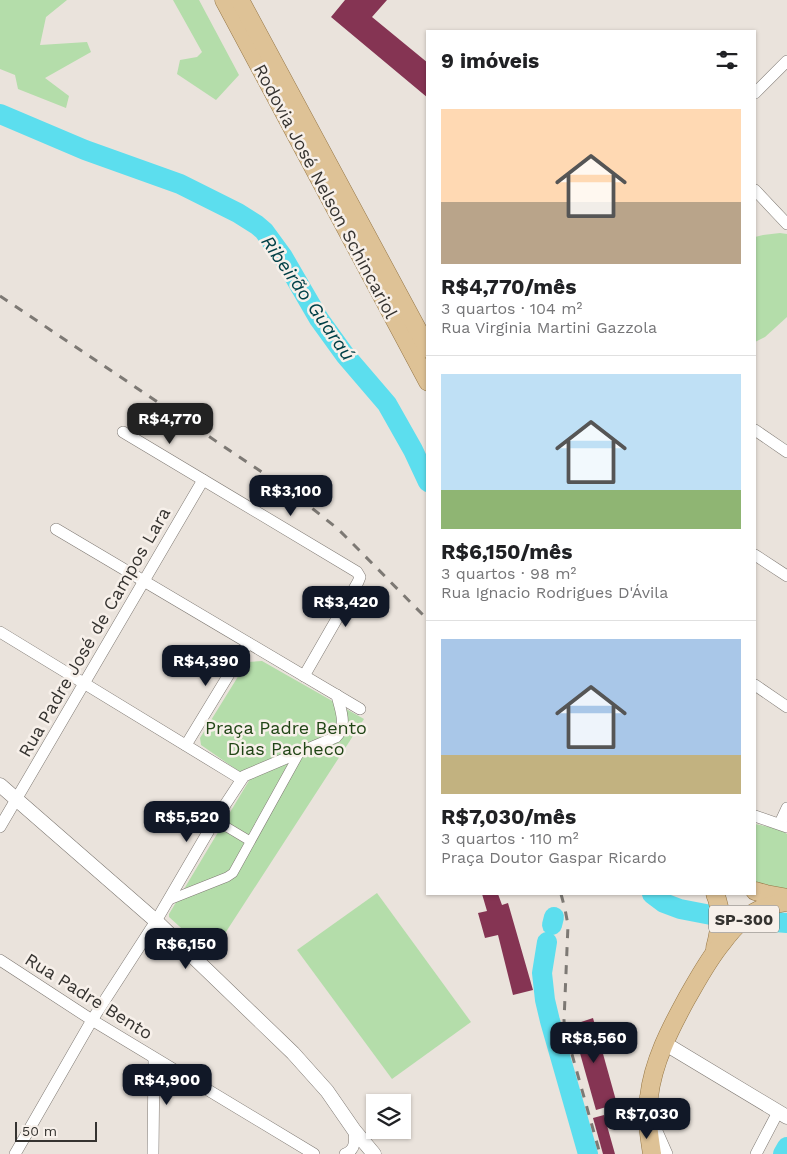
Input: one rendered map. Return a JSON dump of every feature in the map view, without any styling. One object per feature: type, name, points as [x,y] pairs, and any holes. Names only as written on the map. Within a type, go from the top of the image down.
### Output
[{"type":"main road","name":"Rodovia José Nelson Schincariol","points":[[224,0],[426,378]]},
{"type":"main road","name":"Rodovia José Nelson Schincariol","points":[[240,0],[426,345]]},
{"type":"main road","points":[[756,891],[787,898]]},
{"type":"main road","points":[[714,895],[720,914],[714,954]]},
{"type":"main road","name":"SP-300","points":[[652,1154],[648,1114],[650,1088],[664,1043],[701,973],[736,926],[751,914],[770,905],[787,902]]},
{"type":"street","points":[[756,92],[787,61]]},
{"type":"street","points":[[756,191],[787,224]]},
{"type":"street","points":[[756,431],[787,452]]},
{"type":"street","points":[[123,432],[355,570],[359,575],[358,582],[304,676]]},
{"type":"street","name":"Rua Padre José de Campos Lara","points":[[0,827],[203,480]]},
{"type":"street","points":[[56,529],[360,709]]},
{"type":"street","points":[[756,555],[787,576]]},
{"type":"street","points":[[0,632],[241,779]]},
{"type":"street","points":[[186,745],[248,643]]},
{"type":"street","points":[[756,687],[787,707]]},
{"type":"street","points":[[15,1154],[92,1020],[169,900],[241,779],[244,776],[336,737],[341,732],[343,724],[336,695]]},
{"type":"street","points":[[169,900],[226,877],[233,872],[300,752]]},
{"type":"street","points":[[0,785],[156,921],[293,1053],[327,1091],[354,1130],[374,1154]]},
{"type":"street","points":[[756,816],[784,825],[787,808]]},
{"type":"street","points":[[215,820],[250,842]]},
{"type":"street","name":"Rua Padre Bento","points":[[0,960],[92,1020],[314,1154]]},
{"type":"street","points":[[664,1043],[782,1114],[756,1154]]},
{"type":"street","points":[[153,1154],[154,1058]]},
{"type":"street","points":[[648,1114],[667,1154]]},
{"type":"street","points":[[345,1154],[350,1152],[356,1143],[354,1130]]},
{"type":"green space","points":[[0,0],[67,0],[46,17],[40,45],[87,42],[91,52],[45,78],[69,96],[66,108],[18,89],[15,75],[0,69]]},
{"type":"green space","points":[[173,0],[199,0],[239,75],[216,100],[177,74],[180,60],[197,57],[202,52]]},
{"type":"green space","points":[[787,234],[787,317],[765,337],[756,342],[756,237]]},
{"type":"green space","name":"Praça Padre Bento Dias Pacheco","points":[[262,661],[364,719],[211,955],[169,917],[169,914],[250,779],[201,745],[200,738],[247,662]]},
{"type":"green space","points":[[756,824],[780,829],[787,834],[787,892],[756,885]]},
{"type":"green space","points":[[377,893],[471,1022],[392,1079],[297,950]]},
{"type":"building","points":[[345,0],[387,0],[372,17],[426,61],[426,96],[331,17]]},
{"type":"building","points":[[482,895],[498,895],[502,905],[508,903],[533,990],[513,995],[498,935],[485,938],[478,913],[487,911]]},
{"type":"building","points":[[593,1018],[617,1104],[596,1110],[572,1025]]},
{"type":"building","points":[[604,1115],[615,1154],[603,1154],[593,1118]]},
{"type":"waterway","name":"Ribeirão Guaraú","points":[[0,114],[85,150],[180,184],[238,213],[257,225],[264,231],[283,257],[319,319],[345,355],[387,404],[426,478]]},
{"type":"waterway","name":"Ribeirão Guaraú","points":[[653,895],[664,903],[680,909],[711,915]]},
{"type":"waterway","points":[[552,925],[554,917]]},
{"type":"waterway","name":"Ribeirão Guaraú","points":[[775,922],[787,923]]},
{"type":"waterway","points":[[547,942],[542,973],[545,1000],[588,1154]]},
{"type":"waterway","points":[[783,1154],[787,1147]]},
{"type":"railway","points":[[0,296],[293,493],[338,529],[426,618]]},
{"type":"railway","points":[[561,895],[568,925],[564,1021],[600,1154]]}]
